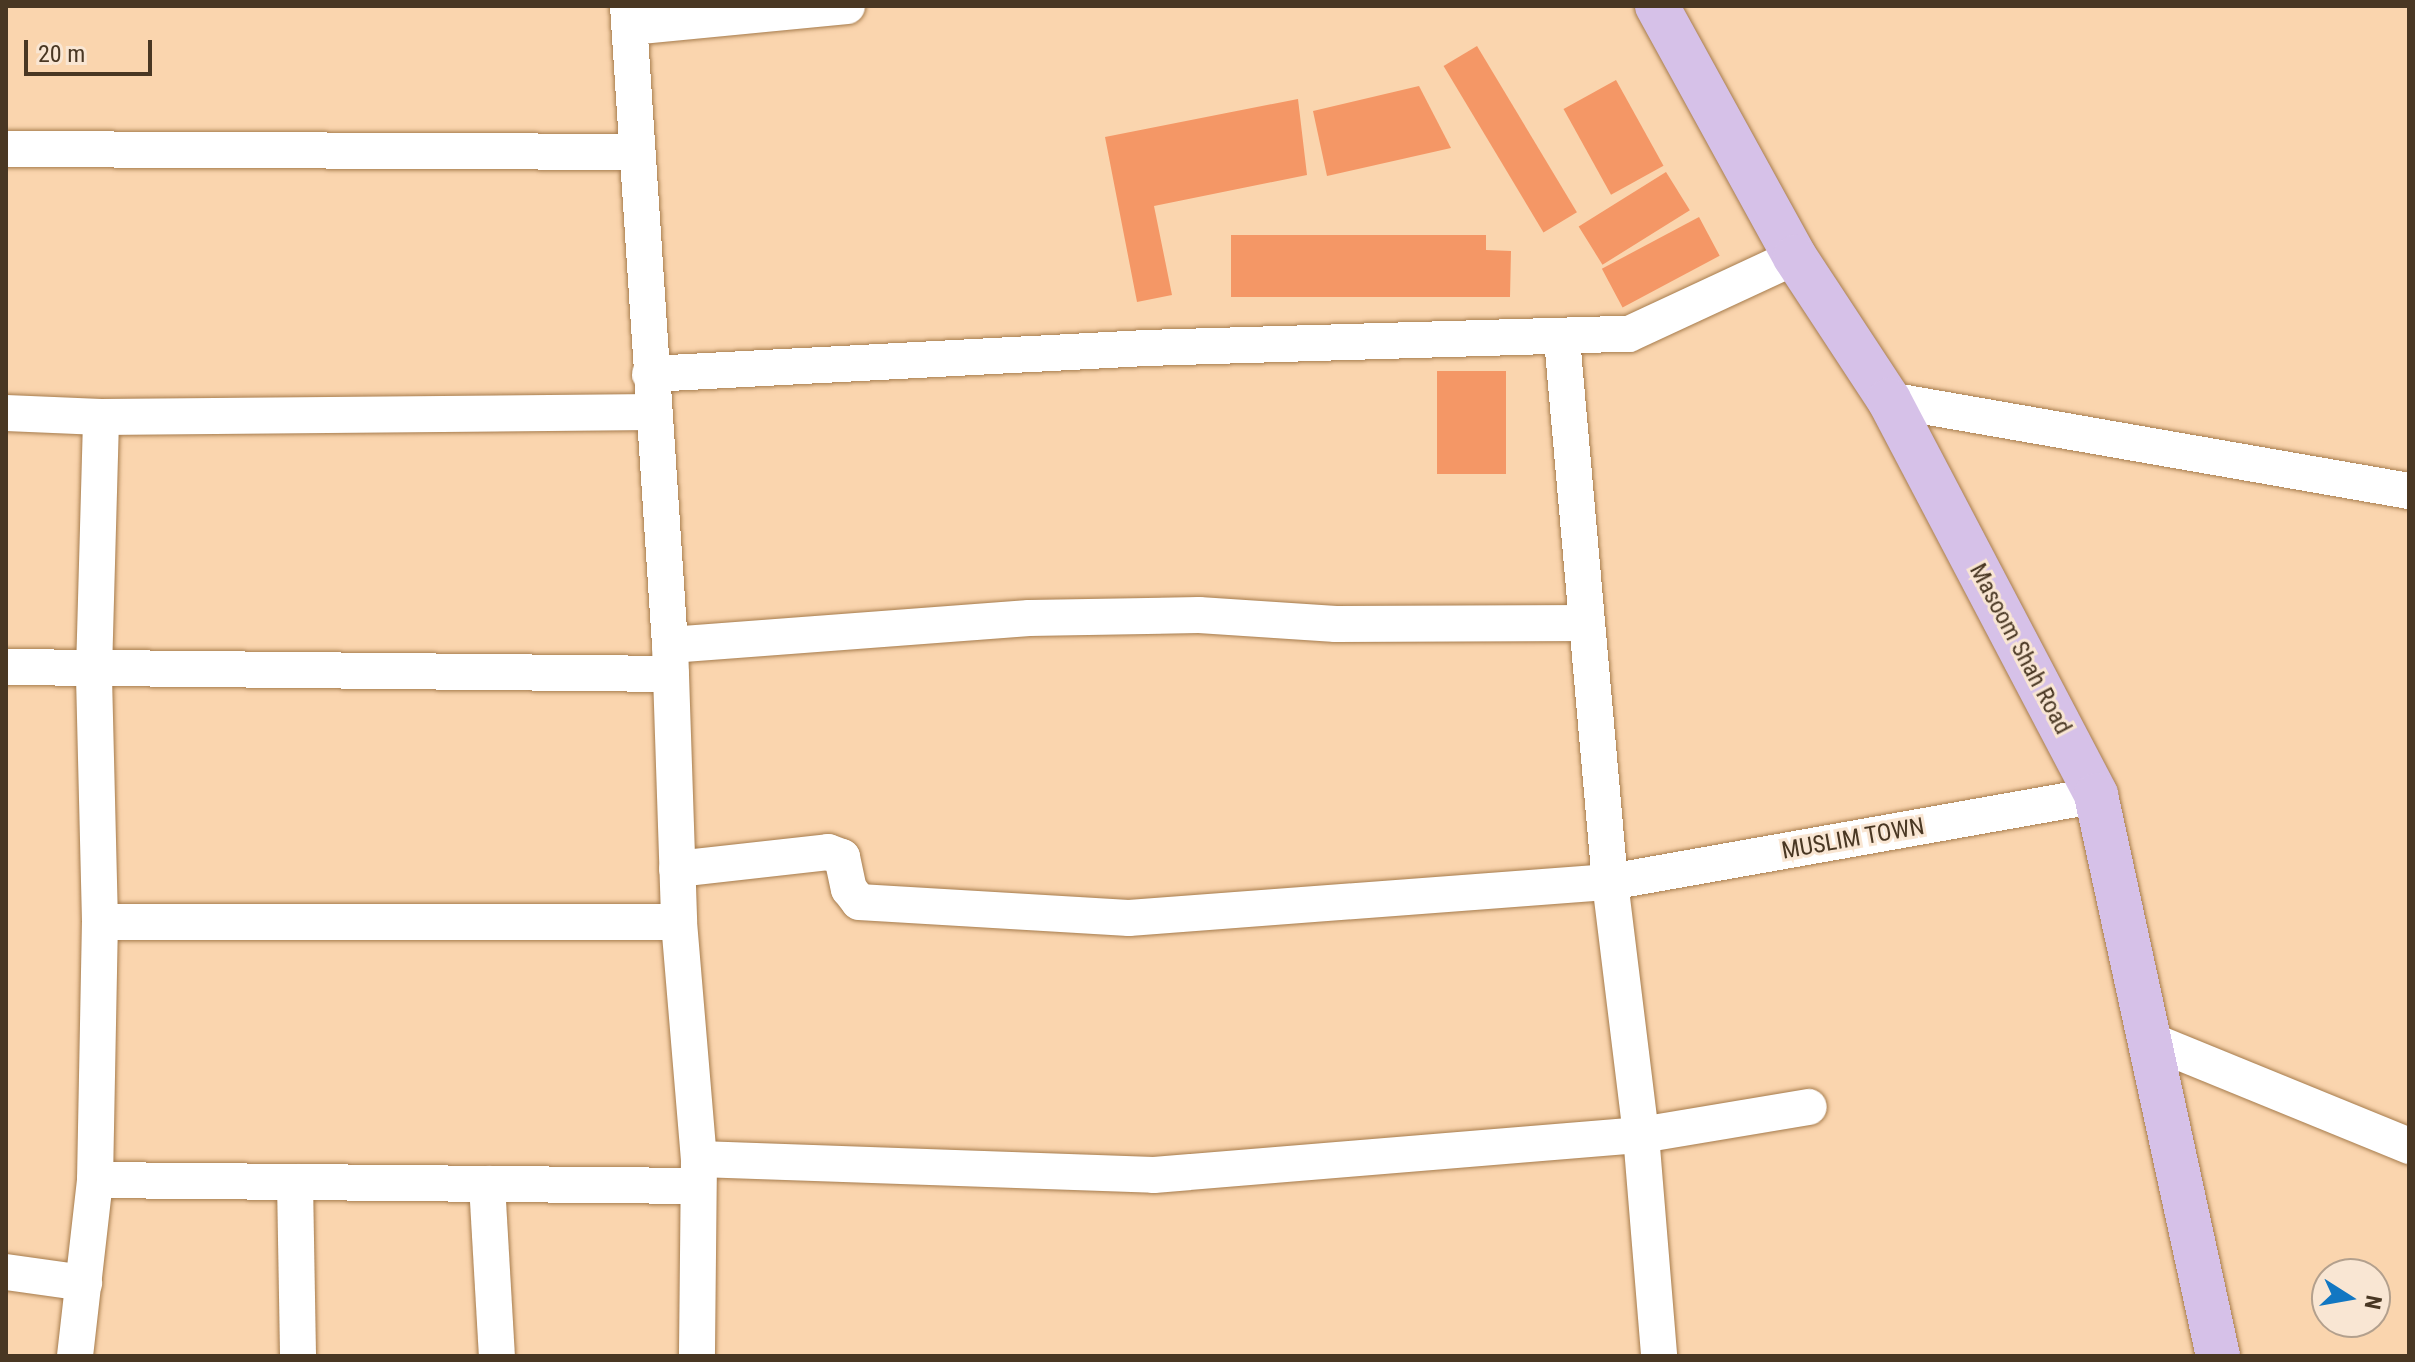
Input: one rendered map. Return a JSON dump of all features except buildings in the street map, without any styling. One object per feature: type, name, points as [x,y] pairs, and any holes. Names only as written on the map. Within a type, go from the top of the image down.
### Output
[{"type":"main road","name":"Masoom Shah Road","points":[[1657,6],[1795,257],[1889,400],[2096,795],[2152,1041],[2218,1356]]},
{"type":"street","points":[[697,1356],[698,1173],[679,922],[671,660],[635,152],[629,16],[847,6]]},
{"type":"street","points":[[6,149],[635,152]]},
{"type":"street","points":[[650,374],[1146,348],[1562,339],[1629,334],[1795,257]]},
{"type":"street","points":[[1562,339],[1610,882],[1641,1135],[1659,1356]]},
{"type":"street","points":[[1889,400],[2409,491]]},
{"type":"street","points":[[6,413],[101,417],[654,412]]},
{"type":"street","points":[[75,1356],[95,1180],[100,922],[94,671],[101,417]]},
{"type":"street","points":[[6,667],[94,671],[671,660],[1029,618],[1199,615],[1336,624],[1587,623]]},
{"type":"street","name":"MUSLIM TOWN","points":[[677,869],[828,852],[842,857],[849,889],[859,902],[1129,918],[1610,882],[2096,795]]},
{"type":"street","points":[[100,922],[679,922]]},
{"type":"street","points":[[2152,1041],[2409,1146]]},
{"type":"street","points":[[95,1180],[487,1184],[698,1173],[1154,1175],[1641,1135],[1809,1107]]},
{"type":"street","points":[[295,1182],[298,1356]]},
{"type":"street","points":[[487,1184],[497,1356]]},
{"type":"street","points":[[6,1272],[84,1283]]}]
